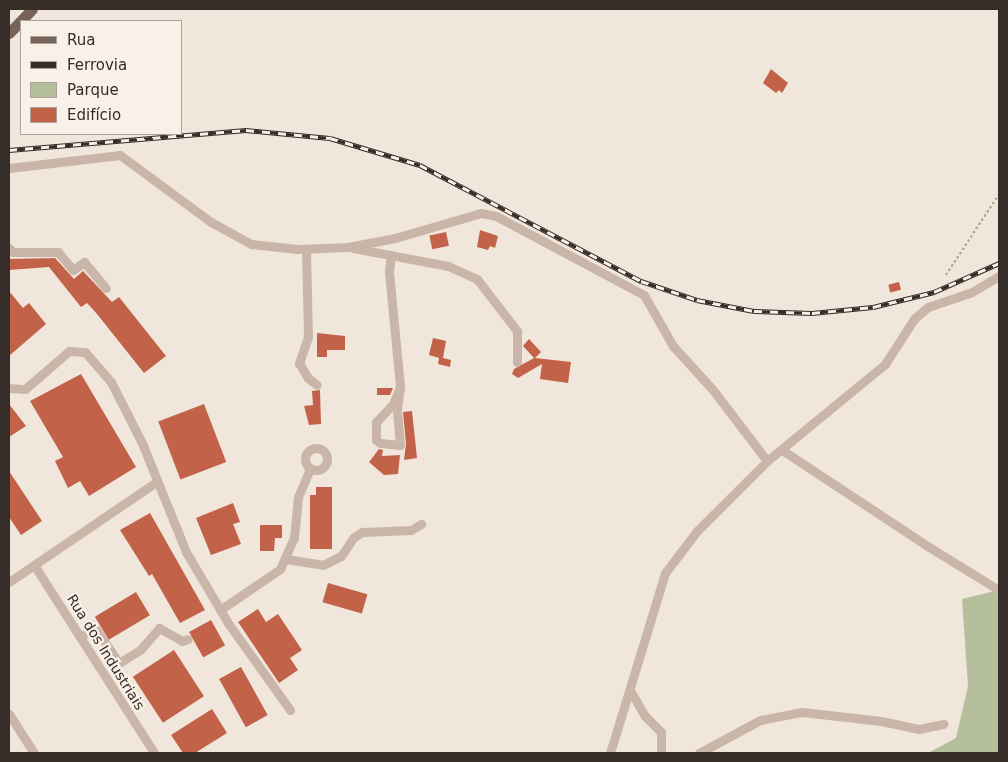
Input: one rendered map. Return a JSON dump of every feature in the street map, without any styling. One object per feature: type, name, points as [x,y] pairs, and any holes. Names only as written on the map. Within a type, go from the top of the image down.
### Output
[{"type":"main road","points":[[21,20],[32,9]]},
{"type":"main road","points":[[9,32],[20,21]]},
{"type":"street","points":[[9,168],[120,155],[134,162],[211,222],[251,244],[306,249],[348,247],[395,238],[481,214],[496,216],[644,295],[673,346],[713,390],[767,460]]},
{"type":"street","points":[[348,247],[448,266],[477,279],[517,331],[517,362]]},
{"type":"street","points":[[9,248],[13,252],[58,252],[74,270],[84,262],[106,288]]},
{"type":"street","points":[[306,249],[308,337],[300,364],[308,378],[317,385]]},
{"type":"street","points":[[391,256],[389,272],[400,387],[397,410],[400,445],[380,443],[376,440],[376,422],[393,404],[400,387]]},
{"type":"street","points":[[610,753],[631,692],[645,631],[665,573],[697,531],[767,460],[782,450],[885,364],[914,319],[928,308],[972,292],[999,276]]},
{"type":"street","points":[[9,388],[25,389],[69,351],[85,352],[111,382],[142,443],[156,482],[186,552],[220,610],[290,710]]},
{"type":"street","points":[[782,450],[929,548],[999,590]]},
{"type":"street","points":[[220,610],[271,577],[286,559],[294,538],[298,497],[310,469]]},
{"type":"street","points":[[9,582],[156,482]]},
{"type":"street","points":[[286,559],[323,565],[341,556],[353,538],[362,532],[411,530],[421,524]]},
{"type":"street","name":"Rua dos Industriais","points":[[34,566],[154,753]]},
{"type":"street","points":[[80,637],[95,628],[118,663],[140,650],[159,628],[182,641],[188,639]]},
{"type":"street","points":[[631,692],[645,716],[661,732],[661,753]]},
{"type":"street","points":[[699,753],[760,720],[802,712],[880,721],[919,729],[944,724]]},
{"type":"street","points":[[9,715],[34,753]]},
{"type":"path","points":[[946,275],[999,194]]},
{"type":"green space","points":[[999,590],[999,753],[928,753],[956,738],[968,686],[962,599]]},
{"type":"building","points":[[771,69],[788,83],[782,93],[779,90],[776,93],[763,83]]},
{"type":"building","points":[[480,230],[498,236],[495,248],[490,246],[488,250],[477,247]]},
{"type":"building","points":[[446,232],[449,246],[432,249],[429,236]]},
{"type":"building","points":[[55,258],[74,279],[83,271],[112,302],[119,297],[166,356],[144,373],[97,314],[87,303],[81,307],[49,267],[9,270],[9,259]]},
{"type":"building","points":[[899,282],[901,290],[890,292],[888,285]]},
{"type":"building","points":[[9,291],[23,308],[29,303],[46,324],[9,356]]},
{"type":"building","points":[[317,333],[345,336],[345,350],[327,350],[327,357],[317,357]]},
{"type":"building","points":[[433,338],[446,341],[443,358],[451,360],[450,367],[438,364],[439,358],[429,355]]},
{"type":"building","points":[[529,339],[541,352],[535,358],[571,362],[568,383],[540,379],[542,364],[518,378],[512,374],[514,369],[534,358],[523,346]]},
{"type":"building","points":[[81,374],[136,467],[89,496],[80,481],[68,488],[55,461],[63,457],[30,401]]},
{"type":"building","points":[[377,388],[393,388],[390,395],[377,395]]},
{"type":"building","points":[[320,390],[321,424],[309,425],[304,406],[313,405],[312,391]]},
{"type":"building","points":[[9,404],[26,426],[9,437]]},
{"type":"building","points":[[204,404],[226,462],[180,479],[158,422]]},
{"type":"building","points":[[412,411],[417,458],[404,460],[406,444],[403,412]]},
{"type":"building","points":[[379,449],[383,450],[382,456],[400,455],[398,474],[384,475],[369,462]]},
{"type":"building","points":[[9,471],[42,521],[21,535],[9,517]]},
{"type":"building","points":[[316,487],[332,487],[332,549],[310,549],[310,495],[316,495]]},
{"type":"building","points":[[233,503],[240,522],[233,524],[241,544],[211,555],[196,518]]},
{"type":"building","points":[[150,513],[205,610],[180,623],[152,574],[149,576],[120,530]]},
{"type":"building","points":[[260,525],[282,525],[282,538],[275,538],[274,551],[260,551]]},
{"type":"building","points":[[328,583],[367,594],[362,614],[322,602]]},
{"type":"building","points":[[136,592],[150,615],[109,640],[95,617]]},
{"type":"building","points":[[258,609],[266,622],[278,614],[302,650],[290,658],[298,670],[279,683],[238,622]]},
{"type":"building","points":[[211,620],[225,645],[203,657],[189,632]]},
{"type":"building","points":[[174,650],[204,696],[163,723],[133,677]]},
{"type":"building","points":[[241,667],[268,715],[246,727],[219,679]]},
{"type":"building","points":[[212,709],[227,733],[195,753],[183,753],[171,735]]},
{"type":"railway","points":[[9,150],[246,130],[330,138],[420,165],[641,281],[697,300],[754,311],[812,313],[873,307],[934,292],[999,263]]}]
